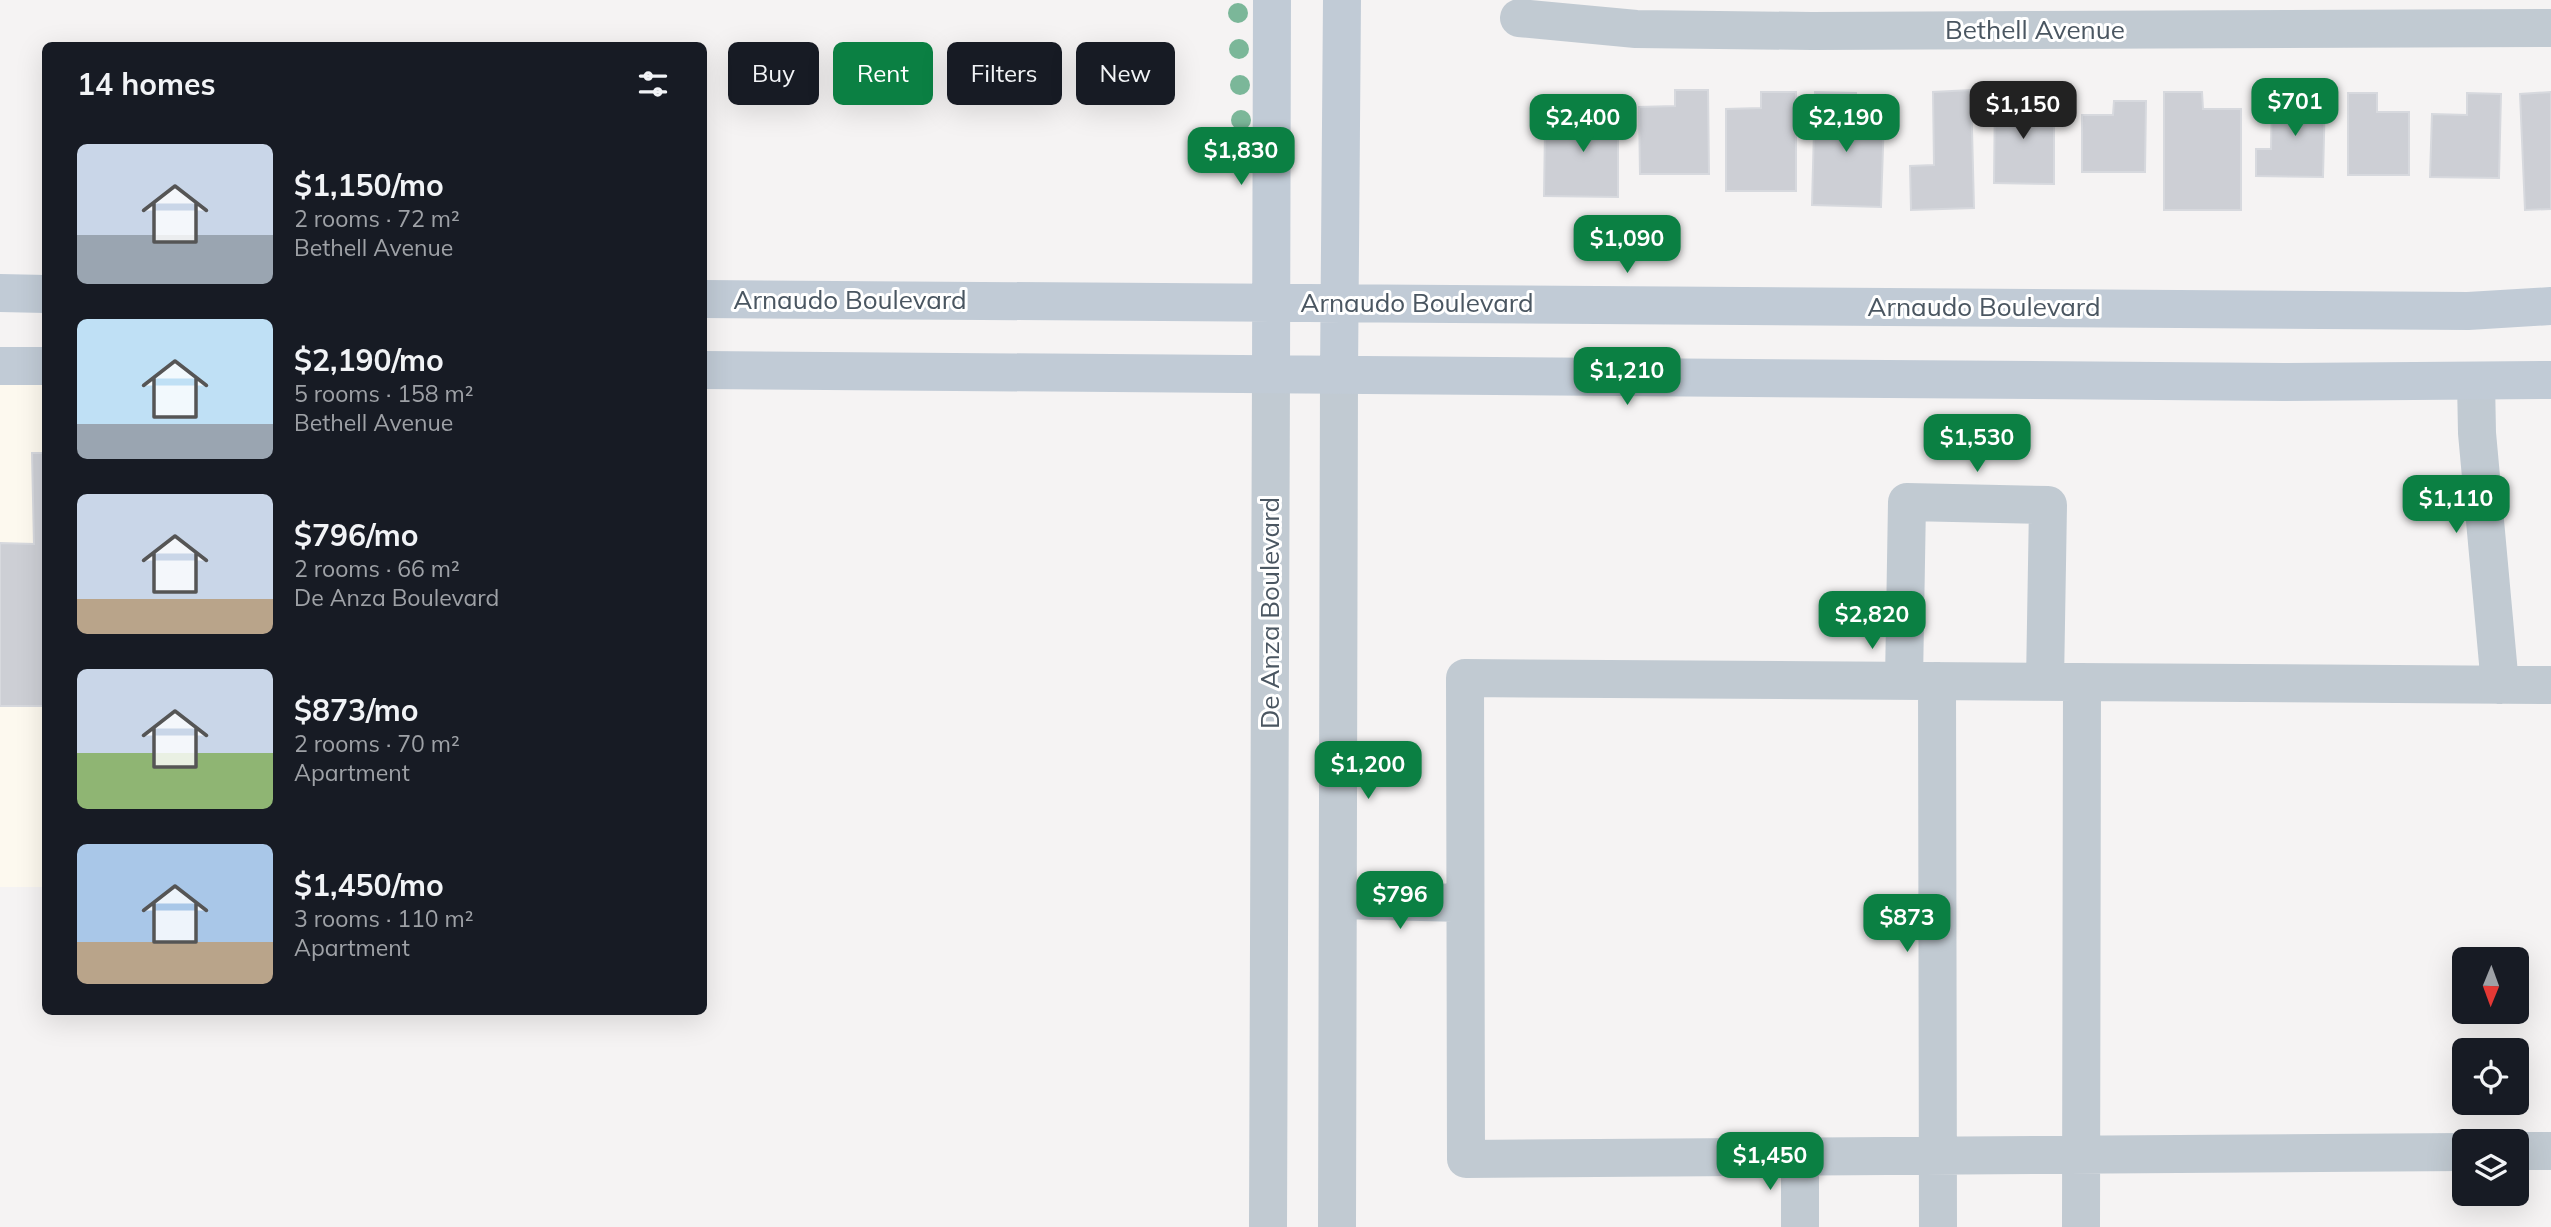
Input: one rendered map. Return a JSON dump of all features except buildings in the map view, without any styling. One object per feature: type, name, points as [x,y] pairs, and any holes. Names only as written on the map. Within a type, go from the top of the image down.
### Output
[{"type":"street","name":"De Anza Boulevard","points":[[1268,1227],[1272,0]]},
{"type":"street","points":[[1337,1227],[1342,0]]},
{"type":"street","name":"Bethell Avenue","points":[[1519,18],[1636,29],[1812,16],[2228,14],[2551,28]]},
{"type":"street","points":[[0,293],[42,294]]},
{"type":"street","name":"Arnaudo Boulevard","points":[[707,299],[2468,311],[2551,306]]},
{"type":"street","points":[[0,366],[42,366]]},
{"type":"street","points":[[707,370],[2284,383],[2551,380]]},
{"type":"street","points":[[2476,381],[2477,433],[2500,685]]},
{"type":"street","points":[[1938,1227],[1920,681],[1907,502],[2048,505],[2063,682],[2081,1154],[2081,1227]]},
{"type":"street","points":[[2452,1152],[1466,1159],[1465,678],[2551,685]]},
{"type":"street","points":[[1338,900],[1464,903]]},
{"type":"street","points":[[2529,1152],[2551,1151]]},
{"type":"street","points":[[1800,1156],[1800,1227]]},
{"type":"shaded area","points":[[0,380],[42,380],[42,887],[0,887]]}]
